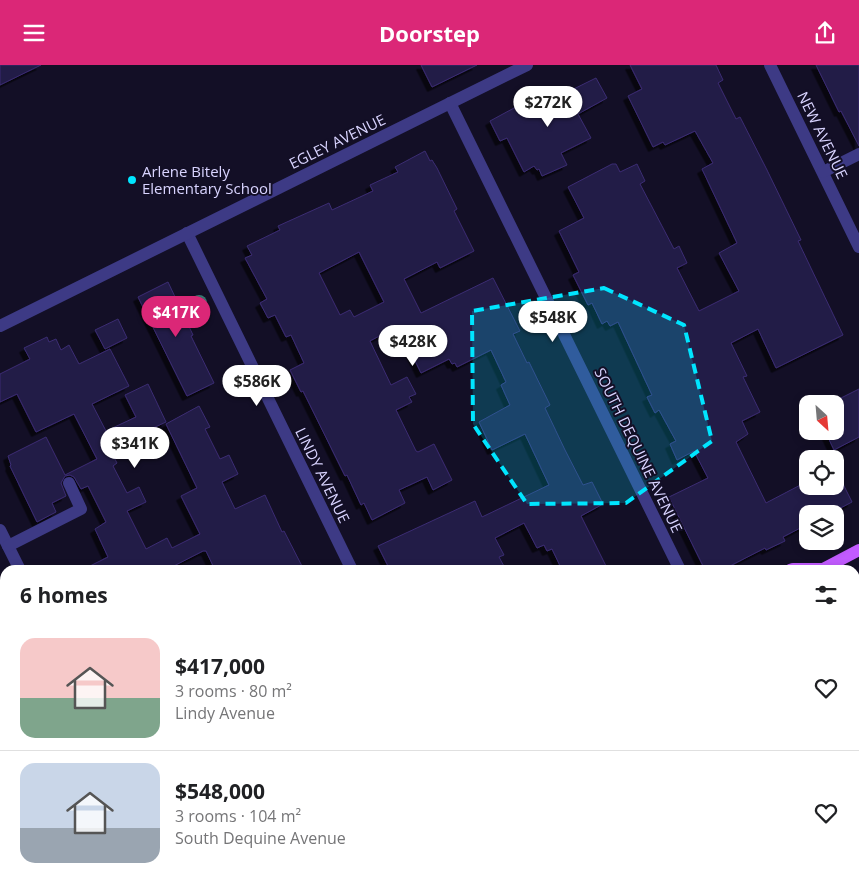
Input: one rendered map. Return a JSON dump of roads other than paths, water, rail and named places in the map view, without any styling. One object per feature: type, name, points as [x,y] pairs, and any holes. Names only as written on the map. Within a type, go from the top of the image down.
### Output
[{"type":"main road","points":[[832,565],[859,550]]},
{"type":"street","name":"EGLEY AVENUE","points":[[0,326],[527,65]]},
{"type":"street","name":"NEW AVENUE","points":[[770,65],[859,247]]},
{"type":"street","name":"SOUTH DEQUINE AVENUE","points":[[450,103],[678,565]]},
{"type":"street","points":[[823,172],[859,154]]},
{"type":"street","name":"LINDY AVENUE","points":[[188,233],[350,565]]},
{"type":"street","points":[[8,546],[81,509],[70,483]]},
{"type":"street","points":[[0,530],[18,565]]},
{"type":"place","name":"Arlene Bitely Elementary School","points":[[132,180]]}]
